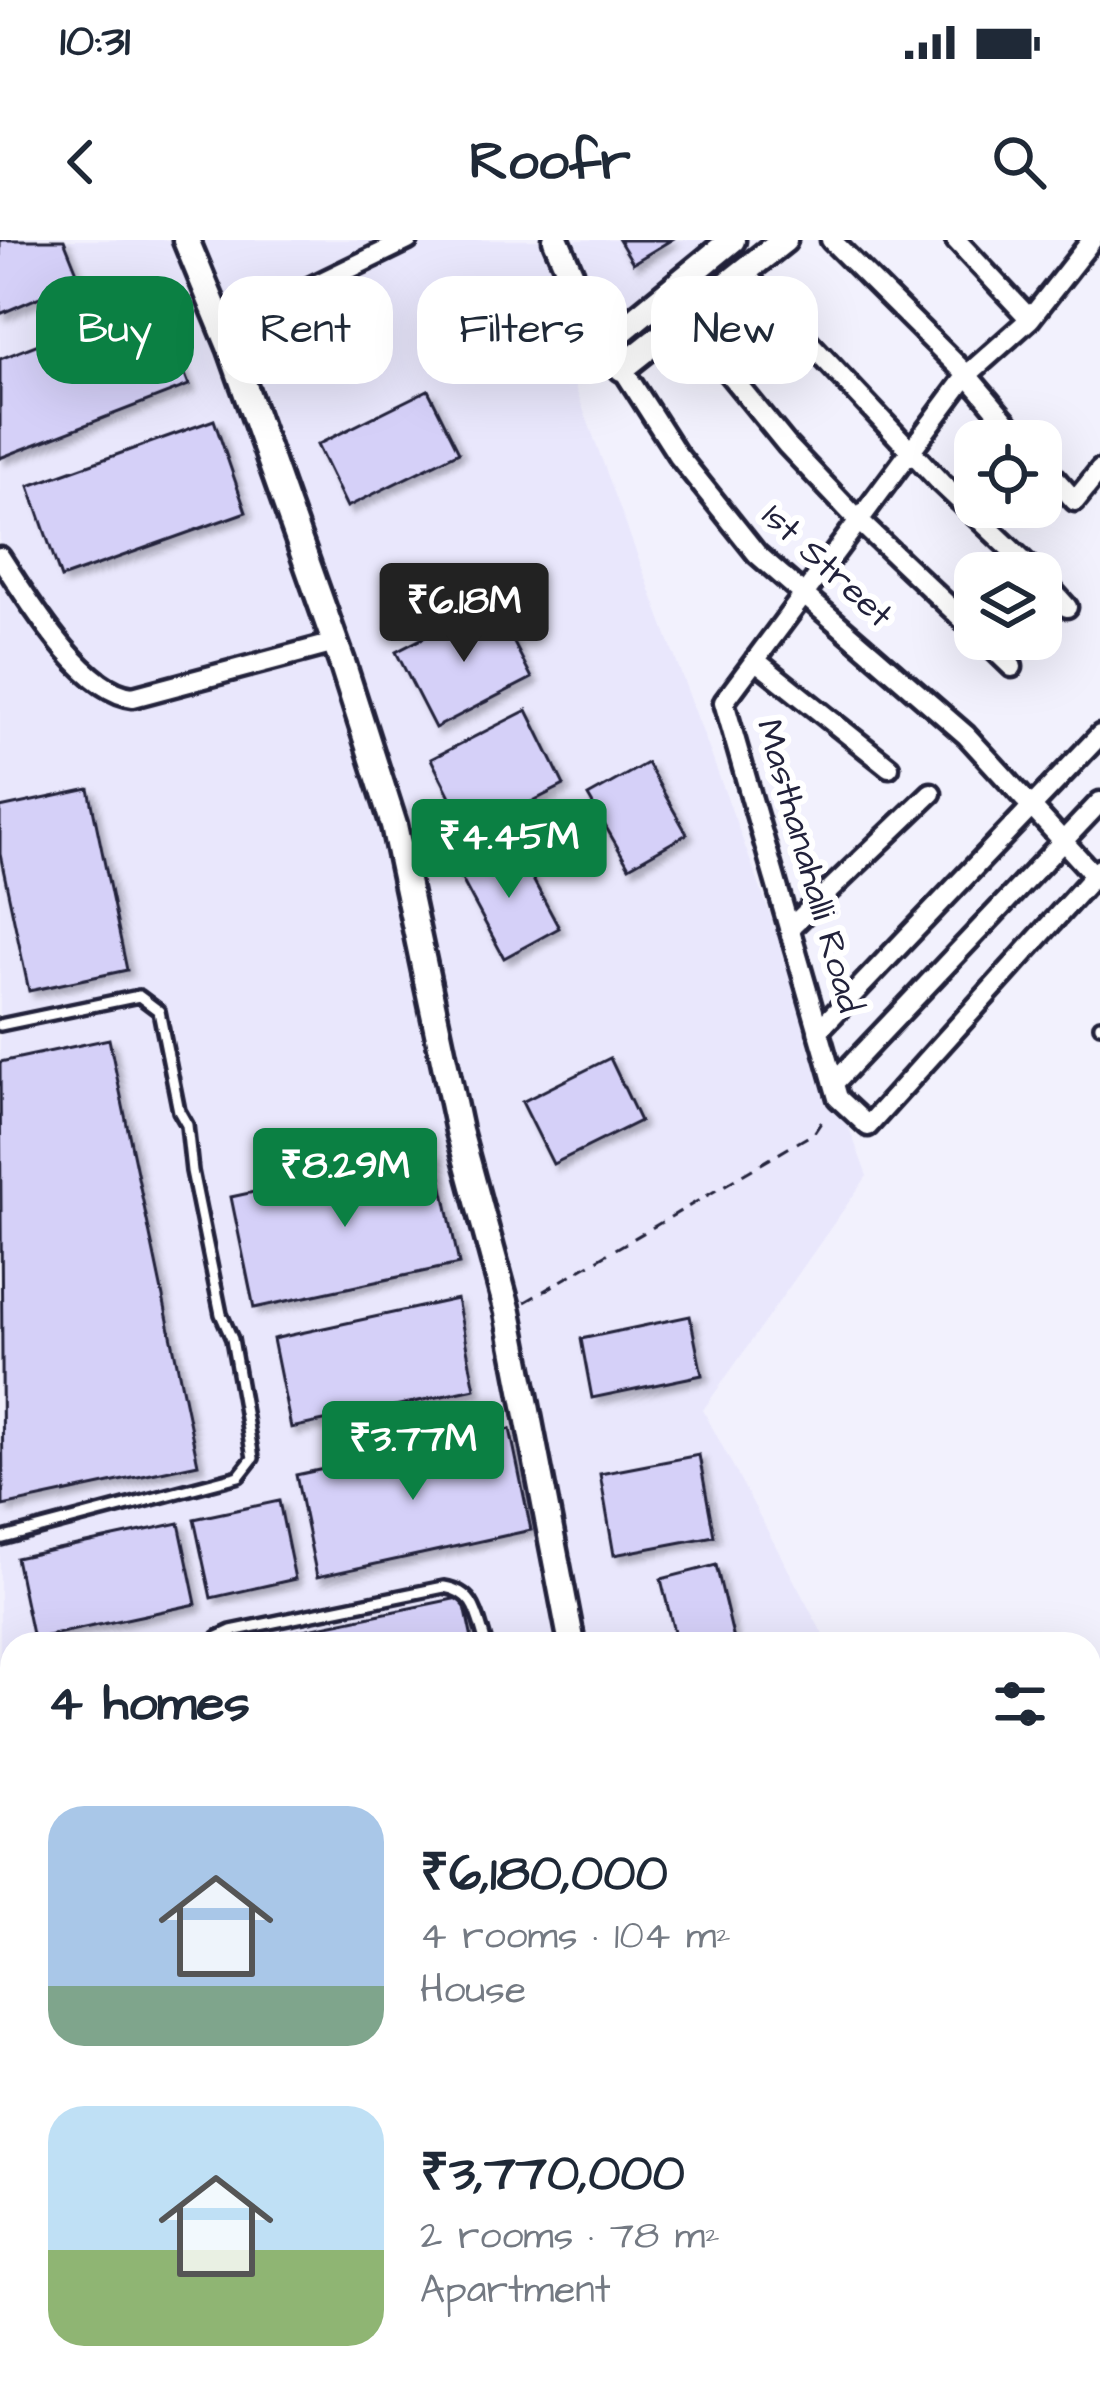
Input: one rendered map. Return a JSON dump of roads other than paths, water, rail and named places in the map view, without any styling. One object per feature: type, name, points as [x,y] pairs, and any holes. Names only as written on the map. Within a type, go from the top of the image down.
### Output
[{"type":"street","points":[[187,240],[218,315]]},
{"type":"street","points":[[334,276],[408,240]]},
{"type":"street","points":[[556,240],[573,276]]},
{"type":"street","points":[[627,326],[732,240]]},
{"type":"street","points":[[738,276],[784,240]]},
{"type":"street","points":[[831,240],[967,375],[1005,420]]},
{"type":"street","points":[[956,240],[1030,319]]},
{"type":"street","name":"Masthanahalli Road","points":[[836,1091],[724,702],[967,375],[1030,319],[1092,240]]},
{"type":"street","points":[[743,272],[869,409],[1015,552]]},
{"type":"street","points":[[627,364],[651,345]]},
{"type":"street","name":"1st Street","points":[[627,376],[677,454],[744,537],[966,735],[1029,808],[1097,872]]},
{"type":"street","points":[[243,384],[394,825],[459,1131],[508,1312],[570,1632]]},
{"type":"street","points":[[737,384],[859,521],[954,611]]},
{"type":"street","points":[[1062,486],[1075,501],[1100,470]]},
{"type":"street","points":[[0,557],[81,668],[119,695],[133,697],[335,643]]},
{"type":"street","points":[[1062,601],[1067,607]]},
{"type":"street","points":[[755,660],[889,767]]},
{"type":"street","points":[[1005,660],[1012,667]]},
{"type":"street","points":[[818,1031],[1100,735]]},
{"type":"street","points":[[789,929],[931,793]]},
{"type":"street","points":[[1097,872],[868,1126],[836,1091],[1100,802]]},
{"type":"lane","points":[[0,1025],[139,996],[159,1011],[179,1111],[187,1125],[192,1171],[221,1314],[232,1339],[253,1458],[239,1476],[0,1539]]},
{"type":"lane","points":[[229,1632],[444,1587],[460,1589],[473,1602],[482,1632]]}]
